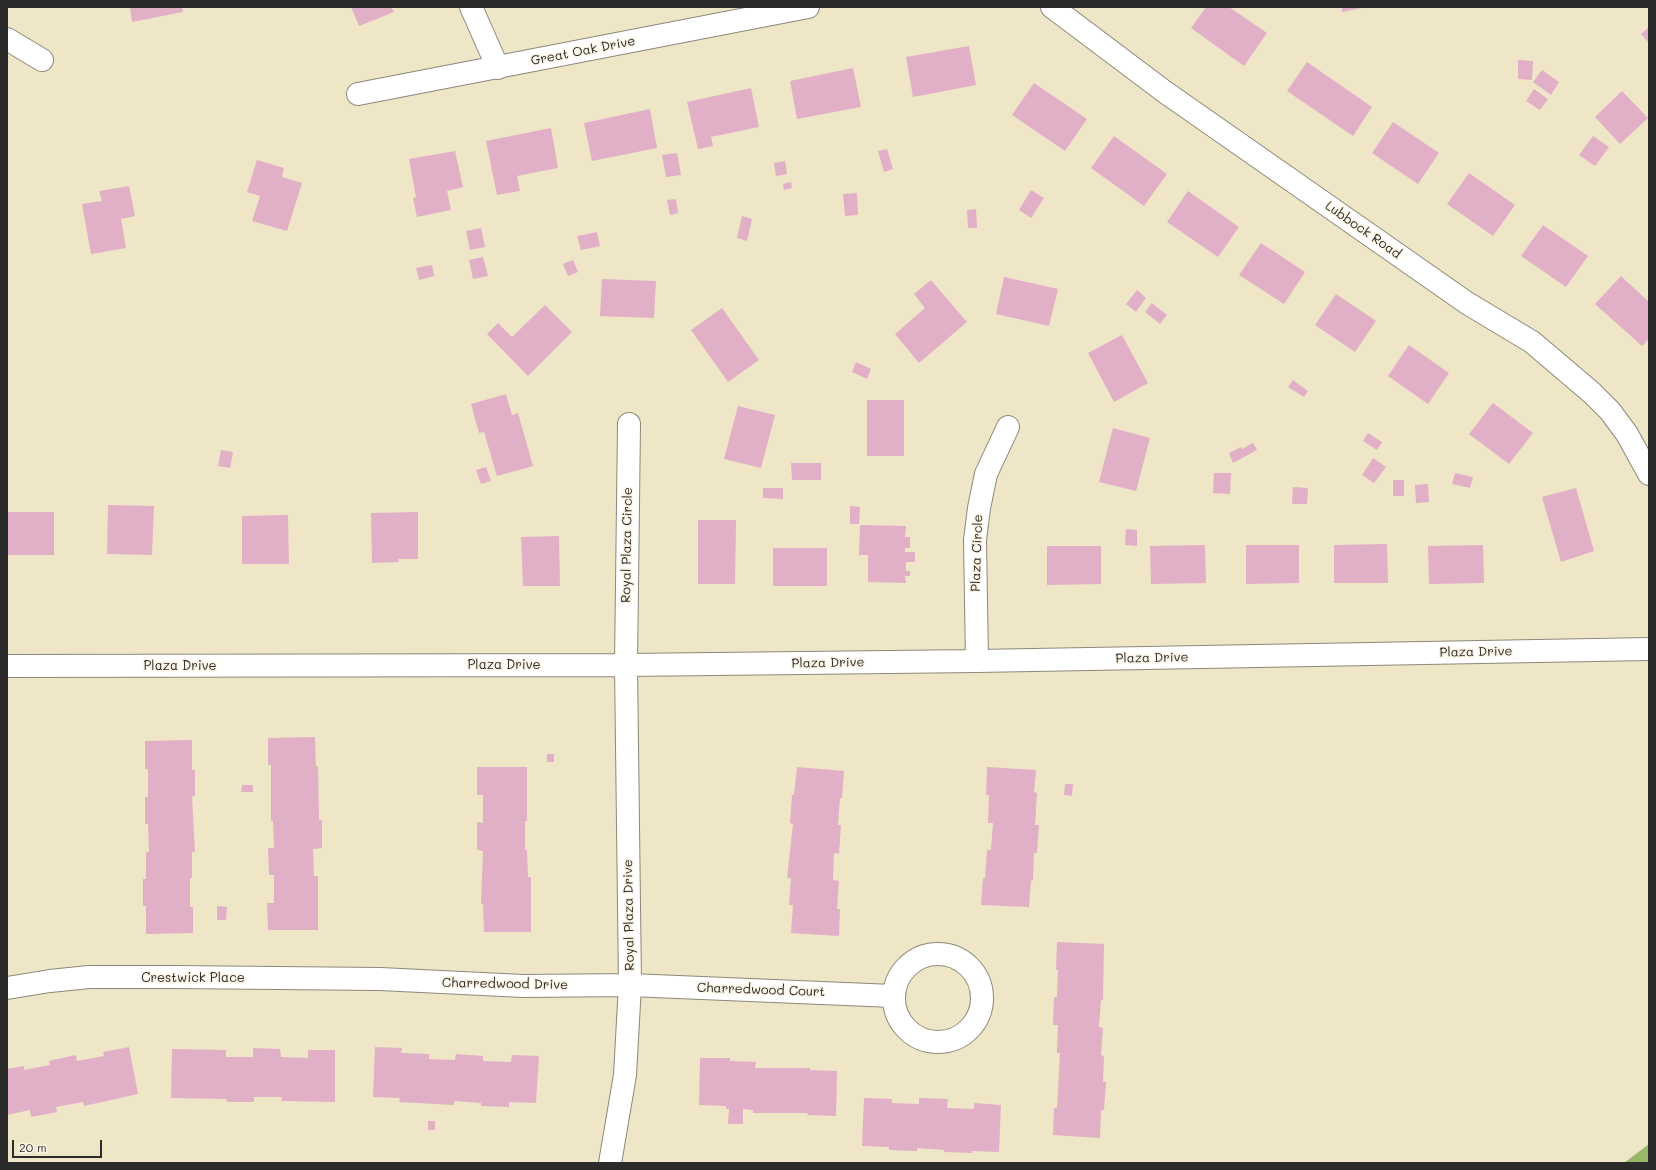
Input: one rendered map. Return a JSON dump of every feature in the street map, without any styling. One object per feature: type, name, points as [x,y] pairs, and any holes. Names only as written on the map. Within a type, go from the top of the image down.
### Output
[{"type":"street","points":[[471,7],[498,68]]},
{"type":"street","name":"Great Oak Drive","points":[[358,94],[808,7]]},
{"type":"street","name":"Lubbock Road","points":[[1052,7],[1165,92],[1454,294],[1532,342],[1592,393],[1610,411],[1627,434],[1649,474]]},
{"type":"street","points":[[7,39],[42,60]]},
{"type":"street","name":"Royal Plaza Circle","points":[[626,665],[629,424]]},
{"type":"street","name":"Plaza Circle","points":[[977,661],[975,540],[979,508],[986,474],[1008,427]]},
{"type":"street","name":"Plaza Drive","points":[[7,666],[626,665],[977,661],[1649,649]]},
{"type":"street","name":"Royal Plaza Drive","points":[[610,1163],[625,1075],[630,984],[626,665]]},
{"type":"street","points":[[936,953],[961,960],[977,978],[982,992],[982,1006],[973,1026],[956,1039],[942,1043],[923,1040],[908,1032],[897,1017],[893,996],[903,970],[921,956],[936,953]]},
{"type":"street","name":"Crestwick Place","points":[[7,988],[50,981],[89,977],[380,979]]},
{"type":"street","name":"Charredwood Drive","points":[[380,979],[523,986],[630,984]]},
{"type":"street","name":"Charredwood Court","points":[[630,984],[893,996]]},
{"type":"green space","points":[[1649,1144],[1649,1163],[1624,1163]]},
{"type":"building","points":[[130,7],[182,7],[183,12],[132,22]]},
{"type":"building","points":[[351,7],[391,7],[394,12],[359,26]]},
{"type":"building","points":[[1206,7],[1229,7],[1267,33],[1244,66],[1191,28]]},
{"type":"building","points":[[1342,7],[1362,7],[1362,8],[1342,12]]},
{"type":"building","points":[[1649,27],[1649,43],[1641,34]]},
{"type":"building","points":[[969,46],[976,85],[913,97],[906,57]]},
{"type":"building","points":[[1518,60],[1533,61],[1532,80],[1518,79]]},
{"type":"building","points":[[1307,62],[1372,107],[1353,136],[1287,91]]},
{"type":"building","points":[[853,68],[861,107],[797,119],[790,81]]},
{"type":"building","points":[[1542,70],[1559,82],[1551,95],[1533,82]]},
{"type":"building","points":[[1034,83],[1087,119],[1065,151],[1012,115]]},
{"type":"building","points":[[751,88],[759,127],[711,137],[713,146],[698,149],[687,102]]},
{"type":"building","points":[[1534,89],[1548,99],[1540,110],[1526,101]]},
{"type":"building","points":[[1622,91],[1648,118],[1620,144],[1595,117]]},
{"type":"building","points":[[650,109],[657,148],[592,161],[584,123]]},
{"type":"building","points":[[1393,122],[1439,153],[1418,184],[1372,153]]},
{"type":"building","points":[[551,128],[558,168],[517,176],[520,191],[497,195],[486,141]]},
{"type":"building","points":[[1114,136],[1167,174],[1144,206],[1091,168]]},
{"type":"building","points":[[1593,136],[1609,147],[1595,166],[1579,155]]},
{"type":"building","points":[[887,149],[893,169],[884,172],[878,151]]},
{"type":"building","points":[[455,151],[463,187],[447,191],[451,210],[417,217],[413,198],[416,197],[409,159]]},
{"type":"building","points":[[677,153],[681,175],[666,177],[662,155]]},
{"type":"building","points":[[257,160],[284,168],[282,177],[302,183],[287,231],[252,221],[260,196],[247,192]]},
{"type":"building","points":[[785,161],[787,174],[776,176],[774,163]]},
{"type":"building","points":[[1469,173],[1515,205],[1493,236],[1447,204]]},
{"type":"building","points":[[791,182],[792,188],[784,190],[783,184]]},
{"type":"building","points":[[129,186],[135,216],[121,219],[126,248],[91,254],[82,204],[102,201],[99,191]]},
{"type":"building","points":[[1031,190],[1044,198],[1031,218],[1019,210]]},
{"type":"building","points":[[1188,191],[1239,227],[1218,257],[1167,222]]},
{"type":"building","points":[[857,193],[858,215],[845,216],[843,194]]},
{"type":"building","points":[[676,199],[678,213],[670,215],[667,200]]},
{"type":"building","points":[[976,209],[977,228],[968,228],[967,210]]},
{"type":"building","points":[[742,216],[752,219],[747,241],[737,238]]},
{"type":"building","points":[[1543,225],[1588,256],[1566,287],[1521,256]]},
{"type":"building","points":[[481,228],[485,247],[470,250],[466,231]]},
{"type":"building","points":[[597,232],[600,246],[581,250],[577,236]]},
{"type":"building","points":[[1261,243],[1305,272],[1284,304],[1239,275]]},
{"type":"building","points":[[483,257],[488,276],[473,279],[469,260]]},
{"type":"building","points":[[573,260],[578,272],[568,276],[563,264]]},
{"type":"building","points":[[432,265],[434,276],[419,280],[416,268]]},
{"type":"building","points":[[1621,276],[1649,302],[1649,339],[1642,346],[1595,304]]},
{"type":"building","points":[[1004,277],[1058,289],[1049,326],[996,314]]},
{"type":"building","points":[[602,279],[656,281],[654,318],[600,316]]},
{"type":"building","points":[[931,280],[967,322],[919,363],[895,334],[925,308],[914,294]]},
{"type":"building","points":[[1137,290],[1146,298],[1136,312],[1126,304]]},
{"type":"building","points":[[1336,294],[1376,321],[1355,352],[1315,325]]},
{"type":"building","points":[[1152,303],[1167,315],[1160,324],[1145,312]]},
{"type":"building","points":[[545,305],[572,332],[528,376],[487,334],[498,323],[512,337]]},
{"type":"building","points":[[722,308],[759,360],[728,382],[691,330]]},
{"type":"building","points":[[1122,335],[1148,383],[1114,402],[1088,353]]},
{"type":"building","points":[[1409,345],[1449,373],[1428,404],[1388,376]]},
{"type":"building","points":[[856,362],[871,369],[867,379],[852,372]]},
{"type":"building","points":[[1293,380],[1308,391],[1304,397],[1288,387]]},
{"type":"building","points":[[506,394],[512,415],[518,413],[533,466],[497,476],[484,432],[479,433],[471,404]]},
{"type":"building","points":[[867,400],[904,400],[904,456],[867,456]]},
{"type":"building","points":[[1493,403],[1533,433],[1509,464],[1469,434]]},
{"type":"building","points":[[738,406],[775,415],[761,468],[724,459]]},
{"type":"building","points":[[1113,428],[1150,438],[1136,491],[1099,482]]},
{"type":"building","points":[[1368,433],[1382,442],[1377,450],[1363,441]]},
{"type":"building","points":[[1253,443],[1257,450],[1233,463],[1229,453],[1241,447],[1242,449]]},
{"type":"building","points":[[221,450],[233,452],[230,468],[218,466]]},
{"type":"building","points":[[1373,458],[1386,467],[1374,483],[1362,475]]},
{"type":"building","points":[[791,463],[821,463],[821,480],[792,480]]},
{"type":"building","points":[[486,467],[491,481],[481,484],[476,470]]},
{"type":"building","points":[[1214,473],[1231,473],[1230,494],[1213,493]]},
{"type":"building","points":[[1455,473],[1473,477],[1470,488],[1452,484]]},
{"type":"building","points":[[1393,480],[1404,480],[1404,496],[1393,496]]},
{"type":"building","points":[[1428,484],[1429,502],[1416,503],[1415,485]]},
{"type":"building","points":[[1293,487],[1308,488],[1307,504],[1292,504]]},
{"type":"building","points":[[763,488],[783,488],[783,499],[763,498]]},
{"type":"building","points":[[1576,488],[1594,551],[1561,562],[1542,497]]},
{"type":"building","points":[[108,505],[154,506],[152,555],[107,554]]},
{"type":"building","points":[[850,506],[860,507],[859,524],[850,524]]},
{"type":"building","points":[[7,512],[54,512],[54,555],[7,555]]},
{"type":"building","points":[[418,512],[418,559],[398,559],[399,562],[372,563],[371,513]]},
{"type":"building","points":[[288,515],[289,564],[242,564],[242,516]]},
{"type":"building","points":[[698,520],[736,520],[735,584],[698,584]]},
{"type":"building","points":[[860,525],[906,526],[905,537],[910,537],[910,548],[905,548],[905,552],[915,552],[915,562],[906,562],[906,571],[910,571],[910,576],[905,576],[906,583],[868,582],[868,555],[859,555]]},
{"type":"building","points":[[1126,529],[1137,530],[1137,546],[1125,545]]},
{"type":"building","points":[[559,536],[560,586],[523,586],[521,537]]},
{"type":"building","points":[[1387,544],[1388,583],[1334,583],[1334,545]]},
{"type":"building","points":[[1205,545],[1206,583],[1151,584],[1150,546]]},
{"type":"building","points":[[1246,545],[1299,545],[1299,583],[1246,584]]},
{"type":"building","points":[[1483,545],[1484,583],[1429,584],[1428,546]]},
{"type":"building","points":[[1047,546],[1101,546],[1101,584],[1047,585]]},
{"type":"building","points":[[773,548],[827,548],[827,586],[773,586]]},
{"type":"building","points":[[315,737],[316,766],[318,766],[319,820],[322,820],[322,848],[313,849],[314,876],[318,876],[318,930],[268,930],[267,903],[274,903],[274,875],[269,875],[268,848],[274,848],[273,821],[271,821],[271,765],[268,765],[268,738]]},
{"type":"building","points":[[192,740],[192,770],[195,770],[195,796],[192,796],[195,852],[192,852],[190,907],[193,907],[193,933],[146,934],[146,906],[143,906],[143,879],[146,879],[146,852],[149,852],[148,824],[145,824],[145,797],[148,797],[148,769],[145,769],[145,741]]},
{"type":"building","points":[[547,754],[554,754],[554,762],[547,762]]},
{"type":"building","points":[[477,767],[527,767],[527,821],[525,821],[525,850],[527,850],[528,877],[531,877],[531,932],[484,932],[483,904],[481,904],[483,851],[477,850],[477,822],[483,823],[483,795],[477,795]]},
{"type":"building","points":[[797,767],[844,771],[838,825],[841,825],[839,854],[834,853],[833,880],[839,881],[837,909],[840,909],[839,936],[791,933],[793,905],[789,905],[791,878],[787,878],[793,824],[790,823],[792,795],[794,795]]},
{"type":"building","points":[[987,767],[1036,770],[1034,792],[1037,793],[1035,825],[1039,825],[1037,853],[1034,853],[1033,880],[1031,881],[1029,907],[981,905],[987,850],[991,850],[993,823],[988,823],[989,795],[986,795]]},
{"type":"building","points":[[1065,784],[1073,784],[1072,796],[1064,795]]},
{"type":"building","points":[[242,785],[253,785],[253,792],[241,792]]},
{"type":"building","points":[[217,906],[227,907],[226,920],[217,920]]},
{"type":"building","points":[[1057,942],[1104,944],[1103,1000],[1101,1000],[1099,1027],[1103,1028],[1101,1055],[1104,1056],[1103,1082],[1106,1082],[1104,1110],[1101,1110],[1100,1138],[1053,1135],[1054,1108],[1057,1108],[1060,1053],[1057,1053],[1058,1025],[1053,1025],[1054,997],[1057,997]]},
{"type":"building","points":[[129,1047],[138,1094],[84,1106],[83,1102],[56,1107],[57,1112],[31,1117],[30,1110],[7,1115],[7,1069],[24,1066],[24,1070],[50,1065],[49,1061],[76,1055],[77,1061],[104,1056],[103,1052]]},
{"type":"building","points":[[375,1047],[402,1048],[401,1053],[429,1054],[429,1059],[455,1060],[456,1054],[483,1056],[483,1061],[511,1062],[512,1055],[539,1056],[536,1103],[509,1102],[509,1107],[481,1106],[481,1103],[454,1101],[454,1105],[399,1102],[400,1098],[373,1097]]},
{"type":"building","points":[[253,1048],[280,1049],[281,1057],[308,1058],[308,1050],[335,1050],[335,1102],[281,1101],[282,1097],[254,1097],[254,1102],[227,1102],[226,1099],[171,1098],[172,1049],[226,1050],[226,1057],[253,1057]]},
{"type":"building","points":[[700,1058],[730,1058],[730,1061],[756,1062],[755,1068],[810,1068],[810,1070],[837,1071],[836,1116],[807,1115],[808,1113],[753,1113],[753,1110],[743,1109],[743,1124],[728,1124],[729,1109],[726,1109],[726,1106],[699,1105]]},
{"type":"building","points":[[864,1098],[892,1099],[892,1103],[919,1104],[919,1098],[948,1099],[947,1108],[974,1109],[974,1103],[1001,1105],[999,1152],[944,1152],[944,1150],[917,1148],[917,1151],[889,1150],[889,1147],[862,1146]]},
{"type":"building","points":[[428,1121],[435,1121],[435,1130],[428,1130]]}]
